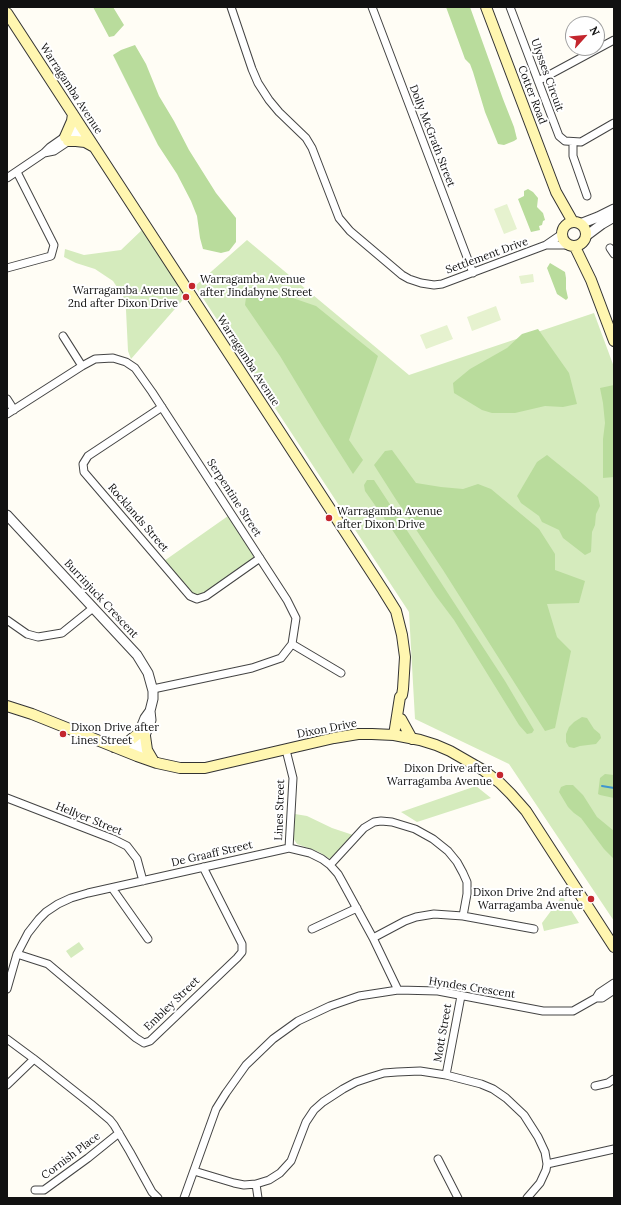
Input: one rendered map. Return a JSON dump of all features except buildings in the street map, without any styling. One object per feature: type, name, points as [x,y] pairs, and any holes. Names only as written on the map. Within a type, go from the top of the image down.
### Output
[{"type":"main road","name":"Cotter Road","points":[[486,7],[556,192],[563,231]]},
{"type":"main road","name":"Warragamba Avenue","points":[[7,13],[396,612],[405,657],[397,736]]},
{"type":"main road","points":[[73,114],[66,139],[85,142],[94,147]]},
{"type":"main road","name":"Cotter Road","points":[[556,192],[576,223]]},
{"type":"main road","points":[[578,242],[563,240],[563,231],[569,223],[576,223],[585,229],[578,242],[614,341]]},
{"type":"main road","name":"Dixon Drive","points":[[9,708],[32,714],[134,755],[154,762],[180,768],[205,768],[358,734],[397,736],[436,745],[470,761],[512,794],[526,811],[614,947]]},
{"type":"main road","points":[[378,734],[399,719],[412,739]]},
{"type":"main road","points":[[114,747],[142,735],[146,750],[154,762]]},
{"type":"street","name":"Settlement Drive","points":[[231,7],[258,83],[269,100],[306,138],[312,148],[336,212],[344,224],[402,275],[415,282],[442,284],[546,245],[578,242]]},
{"type":"street","name":"Dolly McGrath Street","points":[[372,7],[473,273]]},
{"type":"street","points":[[511,9],[520,7]]},
{"type":"street","name":"Ulysses Circuit","points":[[511,9],[559,136],[565,141],[572,142]]},
{"type":"street","points":[[538,81],[614,40]]},
{"type":"street","points":[[587,196],[573,156],[572,142],[581,142],[614,123]]},
{"type":"street","points":[[7,178],[44,153],[54,151],[66,139],[82,128]]},
{"type":"street","points":[[7,268],[51,256],[54,245],[17,172]]},
{"type":"street","points":[[576,223],[598,217],[614,209]]},
{"type":"street","points":[[578,242],[614,217]]},
{"type":"street","name":"Settlement Drive","points":[[546,245],[563,231]]},
{"type":"street","points":[[63,336],[82,366]]},
{"type":"street","name":"Serpentine Street","points":[[7,414],[95,359],[113,358],[126,362],[135,368],[162,407],[287,600],[296,618],[292,644]]},
{"type":"street","points":[[7,399],[14,410]]},
{"type":"street","name":"Rocklands Street","points":[[162,407],[88,456],[83,464],[84,472],[190,596],[197,600],[206,596],[260,558]]},
{"type":"street","name":"Burrinjuck Crescent","points":[[7,515],[143,664],[148,673],[153,689],[153,700],[150,711],[145,718],[142,735],[134,755]]},
{"type":"street","points":[[7,620],[27,634],[38,637],[62,633],[93,608]]},
{"type":"street","points":[[153,689],[252,668],[281,658],[292,644],[341,673]]},
{"type":"street","name":"Lines Street","points":[[286,750],[293,778],[289,848]]},
{"type":"street","name":"Hellyer Street","points":[[7,798],[127,846],[137,859],[142,881]]},
{"type":"street","points":[[330,865],[364,828],[374,822],[392,822],[415,829],[433,839],[448,851],[457,862],[467,882],[467,894],[463,916]]},
{"type":"street","name":"De Graaff Street","points":[[7,989],[17,954],[28,933],[38,919],[46,912],[71,898],[289,848],[310,853],[330,865],[343,882],[373,938],[398,990]]},
{"type":"street","name":"Embley Street","points":[[17,954],[48,964],[136,1038],[144,1043],[150,1041],[242,952],[242,944],[203,867]]},
{"type":"street","points":[[112,888],[148,939]]},
{"type":"street","points":[[312,929],[357,908]]},
{"type":"street","points":[[373,938],[405,921],[416,917],[442,914],[463,916],[534,929]]},
{"type":"street","name":"Hyndes Crescent","points":[[596,998],[599,992],[614,983]]},
{"type":"street","name":"Hyndes Crescent","points":[[184,1198],[216,1109],[226,1093],[246,1065],[273,1039],[298,1021],[330,1006],[359,996],[398,990],[438,991],[543,1011],[573,1011],[596,998],[602,998],[614,990]]},
{"type":"street","name":"Mott Street","points":[[446,1075],[461,996]]},
{"type":"street","points":[[7,1039],[34,1058],[101,1112],[114,1125],[152,1192],[158,1198]]},
{"type":"street","points":[[7,1085],[34,1058]]},
{"type":"street","points":[[194,1171],[240,1184],[256,1184],[269,1180],[280,1173],[291,1161],[306,1122],[314,1110],[323,1102],[343,1088],[371,1077],[384,1073],[420,1071],[476,1082],[488,1087],[498,1092],[511,1102],[524,1115],[534,1130],[545,1152],[547,1164],[546,1170],[540,1182],[527,1198]]},
{"type":"street","points":[[595,1086],[608,1083],[614,1079]]},
{"type":"street","name":"Cornish Place","points":[[35,1190],[44,1190],[119,1133]]},
{"type":"street","points":[[547,1164],[614,1149]]},
{"type":"street","points":[[438,1158],[458,1198]]},
{"type":"street","points":[[256,1184],[258,1198]]},
{"type":"green space","points":[[93,7],[113,7],[124,25],[114,36],[109,37]]},
{"type":"green space","points":[[446,7],[470,7],[514,127],[517,139],[514,141],[504,145],[498,144],[485,112],[470,64],[465,59]]},
{"type":"green space","points":[[135,45],[146,64],[159,96],[189,150],[216,193],[236,218],[236,242],[229,251],[221,253],[203,249],[197,216],[191,201],[177,174],[158,145],[113,55],[121,50]]},
{"type":"green space","points":[[528,189],[538,198],[537,207],[543,213],[545,220],[543,221],[542,225],[539,226],[540,230],[531,232],[518,199],[524,196],[524,191]]},
{"type":"green space","points":[[507,204],[517,229],[504,234],[494,209]]},
{"type":"green space","points":[[144,228],[188,294],[131,359],[128,351],[126,310],[123,296],[113,281],[95,269],[76,263],[64,257],[65,249],[84,255],[121,250]]},
{"type":"green space","points":[[247,240],[409,375],[594,313],[614,367],[614,921],[509,764],[415,719],[409,612],[195,286]]},
{"type":"green space","points":[[550,263],[565,272],[568,298],[566,300],[557,294],[547,268]]},
{"type":"green space","points":[[533,274],[534,282],[521,284],[519,276]]},
{"type":"green space","points":[[252,287],[284,295],[316,306],[378,356],[349,440],[363,460],[353,474],[280,356],[245,305],[247,290]]},
{"type":"green space","points":[[496,306],[501,320],[472,331],[467,317]]},
{"type":"green space","points":[[447,325],[453,339],[426,349],[420,335]]},
{"type":"green space","points":[[538,329],[569,373],[577,404],[563,407],[545,406],[515,413],[492,413],[482,410],[454,393],[453,383],[470,369],[507,348],[522,334]]},
{"type":"green space","points":[[614,385],[614,477],[603,478],[603,439],[605,423],[600,388]]},
{"type":"green space","points":[[392,450],[416,483],[463,489],[478,484],[491,489],[539,529],[555,554],[555,570],[585,581],[579,603],[547,604],[557,637],[571,651],[555,728],[545,731],[443,570],[374,465],[385,451]]},
{"type":"green space","points":[[547,455],[598,497],[600,506],[596,514],[595,525],[592,532],[591,552],[585,555],[563,538],[559,530],[542,522],[539,516],[521,503],[517,496],[537,462]]},
{"type":"green space","points":[[367,480],[374,480],[423,555],[505,681],[534,730],[532,733],[527,734],[519,725],[454,620],[365,491],[364,485]]},
{"type":"green space","points":[[228,516],[253,554],[254,559],[201,595],[191,594],[164,561]]},
{"type":"green space","points":[[582,717],[587,718],[594,729],[600,734],[601,738],[596,744],[574,748],[569,747],[566,742],[566,734],[569,727]]},
{"type":"green space","points":[[605,774],[614,775],[614,798],[598,794],[600,778]]},
{"type":"green space","points":[[573,785],[583,795],[597,817],[614,831],[614,859],[604,849],[581,818],[568,807],[559,792],[561,787]]},
{"type":"green space","points":[[476,786],[491,798],[417,822],[401,812]]},
{"type":"green space","points":[[295,814],[307,816],[332,828],[353,835],[330,859],[319,852],[297,844],[293,838]]},
{"type":"green space","points":[[562,896],[579,923],[544,931],[542,923]]},
{"type":"green space","points":[[79,942],[84,949],[71,958],[66,951]]},
{"type":"waterway","points":[[602,786],[614,788]]},
{"type":"place","name":"Warragamba Avenue after Jindabyne Street","points":[[192,286]]},
{"type":"place","name":"Warragamba Avenue 2nd after Dixon Drive","points":[[186,297]]},
{"type":"place","name":"Warragamba Avenue after Dixon Drive","points":[[329,518]]},
{"type":"place","name":"Dixon Drive after Lines Street","points":[[63,734]]},
{"type":"place","name":"Dixon Drive after Warragamba Avenue","points":[[500,775]]},
{"type":"place","name":"Dixon Drive 2nd after Warragamba Avenue","points":[[591,899]]}]
